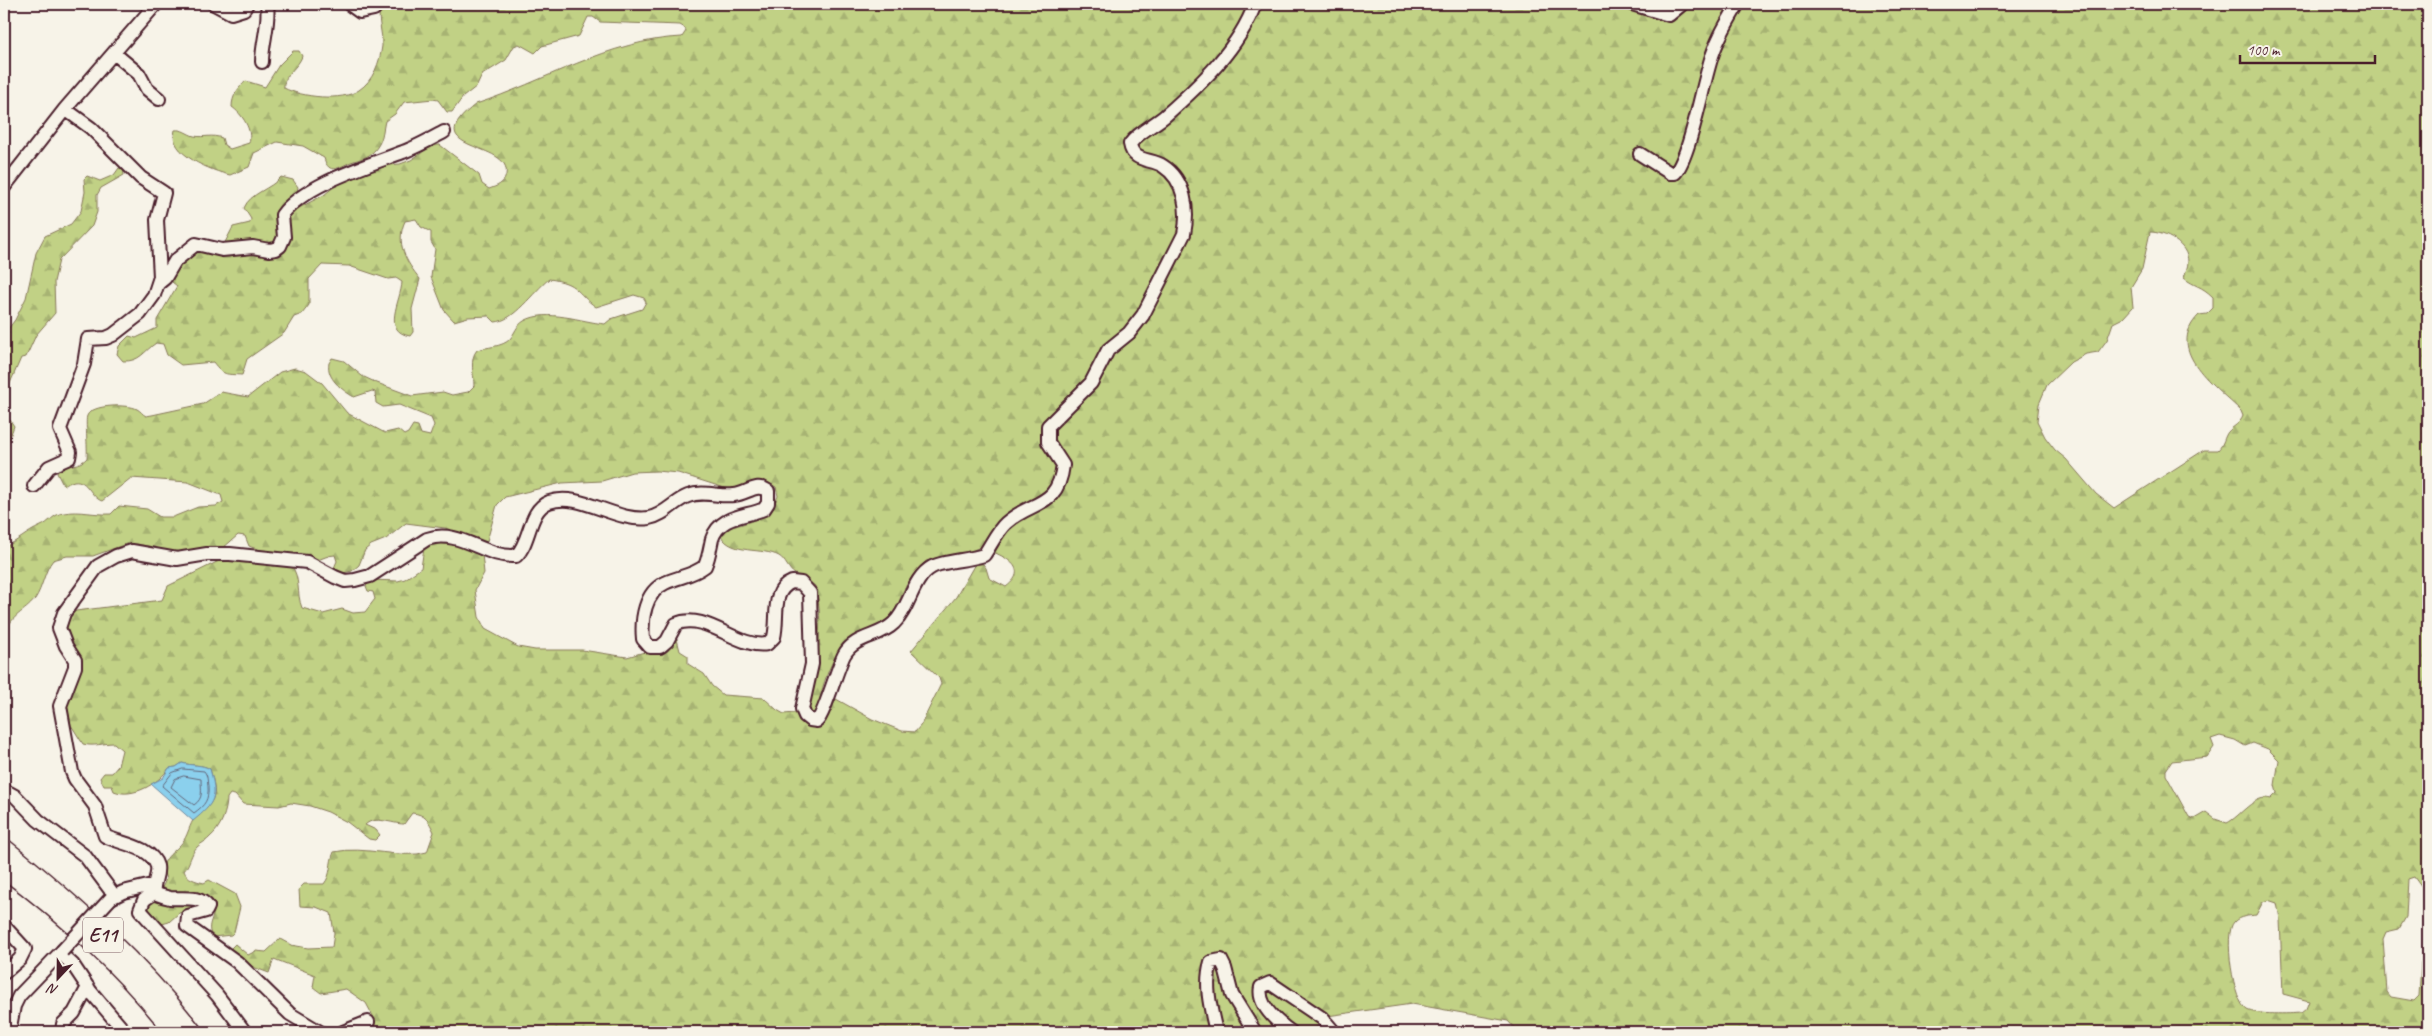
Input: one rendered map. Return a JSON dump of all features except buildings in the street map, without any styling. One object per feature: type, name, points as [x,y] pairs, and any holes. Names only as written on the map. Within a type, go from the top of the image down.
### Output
[{"type":"highway","name":"E11","points":[[4,849],[73,906],[142,974],[192,1032]]},
{"type":"highway","name":"E11","points":[[4,868],[65,917],[131,982],[175,1032]]},
{"type":"street","points":[[4,187],[65,110],[156,4]]},
{"type":"street","points":[[214,4],[231,13],[237,13],[247,4]]},
{"type":"street","points":[[262,62],[263,38],[269,14],[267,4]]},
{"type":"street","points":[[350,4],[360,12],[374,9],[378,4]]},
{"type":"street","points":[[246,1032],[217,995],[140,910],[144,900],[153,889],[157,872],[153,859],[138,848],[106,836],[95,806],[75,779],[60,706],[76,667],[59,628],[61,619],[98,566],[123,553],[132,552],[177,559],[213,553],[306,562],[345,580],[355,580],[370,576],[427,539],[437,536],[457,538],[506,556],[516,556],[526,543],[535,516],[540,508],[548,502],[568,501],[634,519],[660,514],[682,498],[703,492],[732,496],[744,494],[757,487],[764,488],[768,491],[769,496],[764,509],[735,516],[725,522],[713,537],[705,566],[692,576],[666,582],[650,597],[645,608],[643,639],[650,647],[660,647],[667,641],[676,624],[689,621],[754,644],[767,644],[774,636],[777,597],[780,590],[792,582],[801,583],[810,593],[812,664],[802,709],[805,716],[810,720],[817,721],[822,717],[828,694],[846,652],[854,643],[879,634],[894,623],[903,613],[924,573],[933,566],[984,555],[1005,524],[1048,498],[1058,487],[1062,466],[1048,442],[1048,426],[1091,383],[1108,350],[1129,333],[1143,316],[1179,243],[1187,221],[1186,204],[1174,174],[1162,165],[1135,156],[1131,151],[1130,144],[1134,138],[1164,116],[1218,63],[1242,34],[1255,4]]},
{"type":"street","points":[[1632,4],[1668,15],[1681,4]]},
{"type":"street","points":[[1640,154],[1670,173],[1675,173],[1679,169],[1688,145],[1712,54],[1738,4]]},
{"type":"street","points":[[114,52],[139,74],[147,89],[159,99]]},
{"type":"street","points":[[34,486],[49,468],[69,458],[70,452],[60,429],[84,364],[86,342],[92,338],[106,338],[130,323],[154,296],[159,283],[157,220],[164,193],[142,178],[91,128],[65,110]]},
{"type":"street","points":[[159,283],[166,278],[175,260],[196,244],[222,250],[253,247],[269,250],[280,246],[284,237],[282,215],[308,193],[343,174],[404,152],[444,132]]},
{"type":"street","points":[[4,790],[19,799],[38,820],[85,856],[112,897]]},
{"type":"street","points":[[9,1032],[14,1006],[19,996],[112,897],[153,889],[169,898],[196,899],[205,904],[208,908],[206,911],[188,916],[187,926],[237,962],[290,1014],[320,1032]]},
{"type":"street","points":[[4,926],[25,948],[20,959],[4,973]]},
{"type":"street","points":[[61,952],[125,1032]]},
{"type":"street","points":[[1216,1032],[1210,1006],[1208,971],[1211,962],[1220,960],[1225,968],[1232,995],[1255,1032]]},
{"type":"street","points":[[1291,1032],[1263,1005],[1259,995],[1261,987],[1270,983],[1322,1018],[1334,1032]]},
{"type":"street","points":[[62,1032],[63,1024],[74,1013],[88,987]]},
{"type":"street","points":[[343,1032],[368,1022]]},
{"type":"green space","points":[[381,4],[2428,4],[2428,890],[2422,888],[2414,877],[2408,879],[2406,917],[2399,929],[2386,932],[2383,939],[2387,992],[2391,997],[2414,1001],[2419,996],[2421,962],[2428,955],[2428,1032],[1518,1032],[1508,1021],[1412,1004],[1327,1016],[1317,1026],[1318,1032],[359,1032],[371,1028],[374,1018],[366,1003],[346,989],[321,993],[313,987],[315,975],[274,959],[269,973],[253,967],[230,949],[235,944],[248,955],[256,951],[266,952],[280,939],[291,945],[308,948],[332,947],[334,933],[331,913],[316,907],[300,906],[299,889],[304,884],[324,884],[334,852],[358,850],[417,854],[427,852],[434,832],[428,821],[420,815],[412,813],[404,824],[379,820],[369,822],[365,825],[376,830],[380,835],[375,840],[369,839],[347,822],[328,812],[310,806],[291,803],[279,806],[243,804],[235,795],[230,794],[227,798],[225,814],[220,824],[207,840],[195,849],[184,871],[192,879],[204,883],[209,880],[235,894],[240,907],[234,932],[231,935],[213,937],[210,925],[215,904],[207,897],[201,896],[192,909],[179,913],[169,922],[162,924],[148,913],[149,908],[166,879],[164,872],[165,861],[184,840],[194,819],[213,800],[212,775],[207,767],[182,763],[176,767],[169,768],[159,779],[137,791],[121,793],[114,791],[112,786],[104,786],[100,778],[104,773],[112,773],[118,766],[122,750],[114,743],[83,744],[71,725],[66,701],[79,671],[70,647],[67,632],[70,618],[76,611],[162,600],[168,586],[221,560],[230,560],[291,565],[296,575],[302,608],[323,614],[342,609],[353,613],[365,612],[375,599],[373,592],[368,591],[366,586],[371,580],[398,581],[405,579],[421,568],[424,548],[432,544],[447,542],[482,554],[484,573],[475,590],[479,617],[485,629],[518,647],[535,650],[582,650],[627,657],[648,651],[662,654],[668,651],[674,639],[677,639],[680,651],[688,656],[688,664],[704,674],[712,686],[723,695],[764,698],[784,714],[795,713],[812,726],[821,727],[825,723],[836,699],[872,719],[902,731],[915,732],[921,725],[941,684],[939,678],[911,651],[956,597],[975,564],[983,564],[989,578],[1006,587],[1014,580],[1016,573],[1015,567],[1004,557],[981,547],[968,552],[926,561],[909,581],[891,615],[874,628],[847,641],[840,649],[829,670],[821,693],[817,713],[811,716],[807,710],[816,664],[820,616],[815,586],[793,572],[779,556],[732,546],[721,536],[724,529],[754,520],[768,513],[778,496],[776,487],[763,482],[753,482],[731,490],[678,473],[657,471],[632,472],[602,481],[562,483],[505,497],[497,505],[487,541],[483,543],[445,528],[406,523],[386,539],[371,545],[365,550],[359,565],[352,571],[343,573],[334,568],[337,561],[335,555],[316,560],[282,556],[249,546],[245,536],[238,535],[223,548],[185,554],[137,544],[126,544],[93,556],[67,556],[53,560],[35,599],[11,621],[4,634],[4,547],[60,514],[81,512],[111,514],[119,506],[147,509],[160,517],[173,517],[198,507],[216,506],[223,502],[221,495],[188,482],[131,478],[102,501],[86,485],[79,481],[63,485],[57,473],[58,468],[77,464],[87,458],[86,419],[90,412],[95,409],[110,406],[126,406],[137,409],[146,416],[203,404],[221,392],[248,397],[280,372],[295,368],[306,371],[322,383],[347,413],[385,433],[398,430],[404,435],[408,433],[413,425],[418,426],[421,434],[430,436],[434,425],[431,418],[399,405],[383,407],[376,403],[375,392],[372,391],[354,397],[345,391],[332,379],[330,374],[329,363],[332,358],[344,361],[362,376],[412,396],[443,392],[452,395],[468,392],[474,386],[473,358],[477,350],[507,342],[524,321],[533,317],[554,316],[605,324],[611,319],[642,309],[646,302],[644,298],[634,295],[596,307],[572,286],[549,279],[509,317],[495,322],[489,316],[468,317],[454,321],[444,310],[431,277],[435,249],[431,242],[431,232],[421,227],[416,219],[405,221],[401,237],[406,259],[420,279],[412,309],[413,332],[410,336],[401,333],[396,328],[394,322],[402,282],[396,278],[388,279],[349,266],[322,265],[309,279],[309,305],[302,314],[294,317],[284,333],[247,359],[242,375],[225,373],[213,362],[181,365],[167,355],[163,344],[156,343],[138,358],[123,361],[117,354],[119,346],[129,336],[136,338],[157,328],[157,320],[177,286],[172,282],[180,260],[198,249],[219,254],[233,227],[250,223],[251,219],[244,208],[247,203],[281,177],[293,180],[298,187],[293,211],[324,195],[342,180],[378,166],[400,164],[411,160],[433,145],[440,145],[479,175],[482,184],[489,189],[504,181],[506,175],[504,164],[495,156],[460,139],[455,131],[459,120],[476,104],[602,54],[655,40],[682,37],[686,31],[680,25],[600,22],[593,17],[588,17],[579,36],[542,46],[535,53],[519,44],[514,46],[506,60],[482,75],[477,86],[463,97],[452,112],[447,112],[438,100],[404,102],[395,114],[385,121],[382,136],[373,152],[335,169],[326,164],[324,158],[303,146],[277,142],[254,153],[249,167],[230,175],[213,170],[193,160],[178,147],[174,139],[175,130],[194,136],[222,138],[224,145],[230,149],[249,143],[250,138],[246,123],[232,107],[234,96],[246,81],[265,87],[279,65],[293,51],[299,51],[302,56],[286,79],[284,88],[300,94],[322,97],[342,96],[359,90],[372,76],[380,58],[382,41],[379,20]],"holes":[[[2150,232],[2169,237],[2180,245],[2187,256],[2188,262],[2184,278],[2213,297],[2213,308],[2207,314],[2199,315],[2189,328],[2187,342],[2190,355],[2208,380],[2241,411],[2243,416],[2228,432],[2218,450],[2204,450],[2114,508],[2096,494],[2045,437],[2037,421],[2039,404],[2047,385],[2071,362],[2086,354],[2098,352],[2107,340],[2113,323],[2123,318],[2133,307],[2131,287],[2142,269]],[[2220,736],[2235,740],[2245,746],[2253,743],[2268,749],[2279,760],[2275,785],[2277,793],[2271,799],[2265,798],[2253,802],[2227,823],[2215,819],[2206,812],[2194,819],[2189,817],[2166,775],[2166,770],[2172,761],[2207,757],[2214,747],[2211,739]],[[2268,900],[2277,903],[2280,919],[2283,994],[2309,1001],[2306,1009],[2301,1013],[2273,1014],[2251,1012],[2242,1004],[2238,994],[2231,967],[2229,939],[2231,929],[2234,922],[2239,919],[2256,915],[2263,902]]]},
{"type":"green space","points":[[119,168],[123,168],[124,175],[101,188],[97,195],[97,212],[92,226],[59,260],[54,282],[55,313],[36,335],[26,357],[21,358],[4,397],[4,334],[15,320],[26,298],[36,253],[45,236],[71,224],[81,211],[85,192],[84,179],[87,176],[100,181],[114,175]]},
{"type":"green space","points":[[4,417],[10,420],[14,426],[4,453]]},
{"type":"water","points":[[182,763],[204,766],[210,769],[214,786],[213,799],[210,804],[193,821],[151,784],[163,778],[169,768],[176,767]]}]
